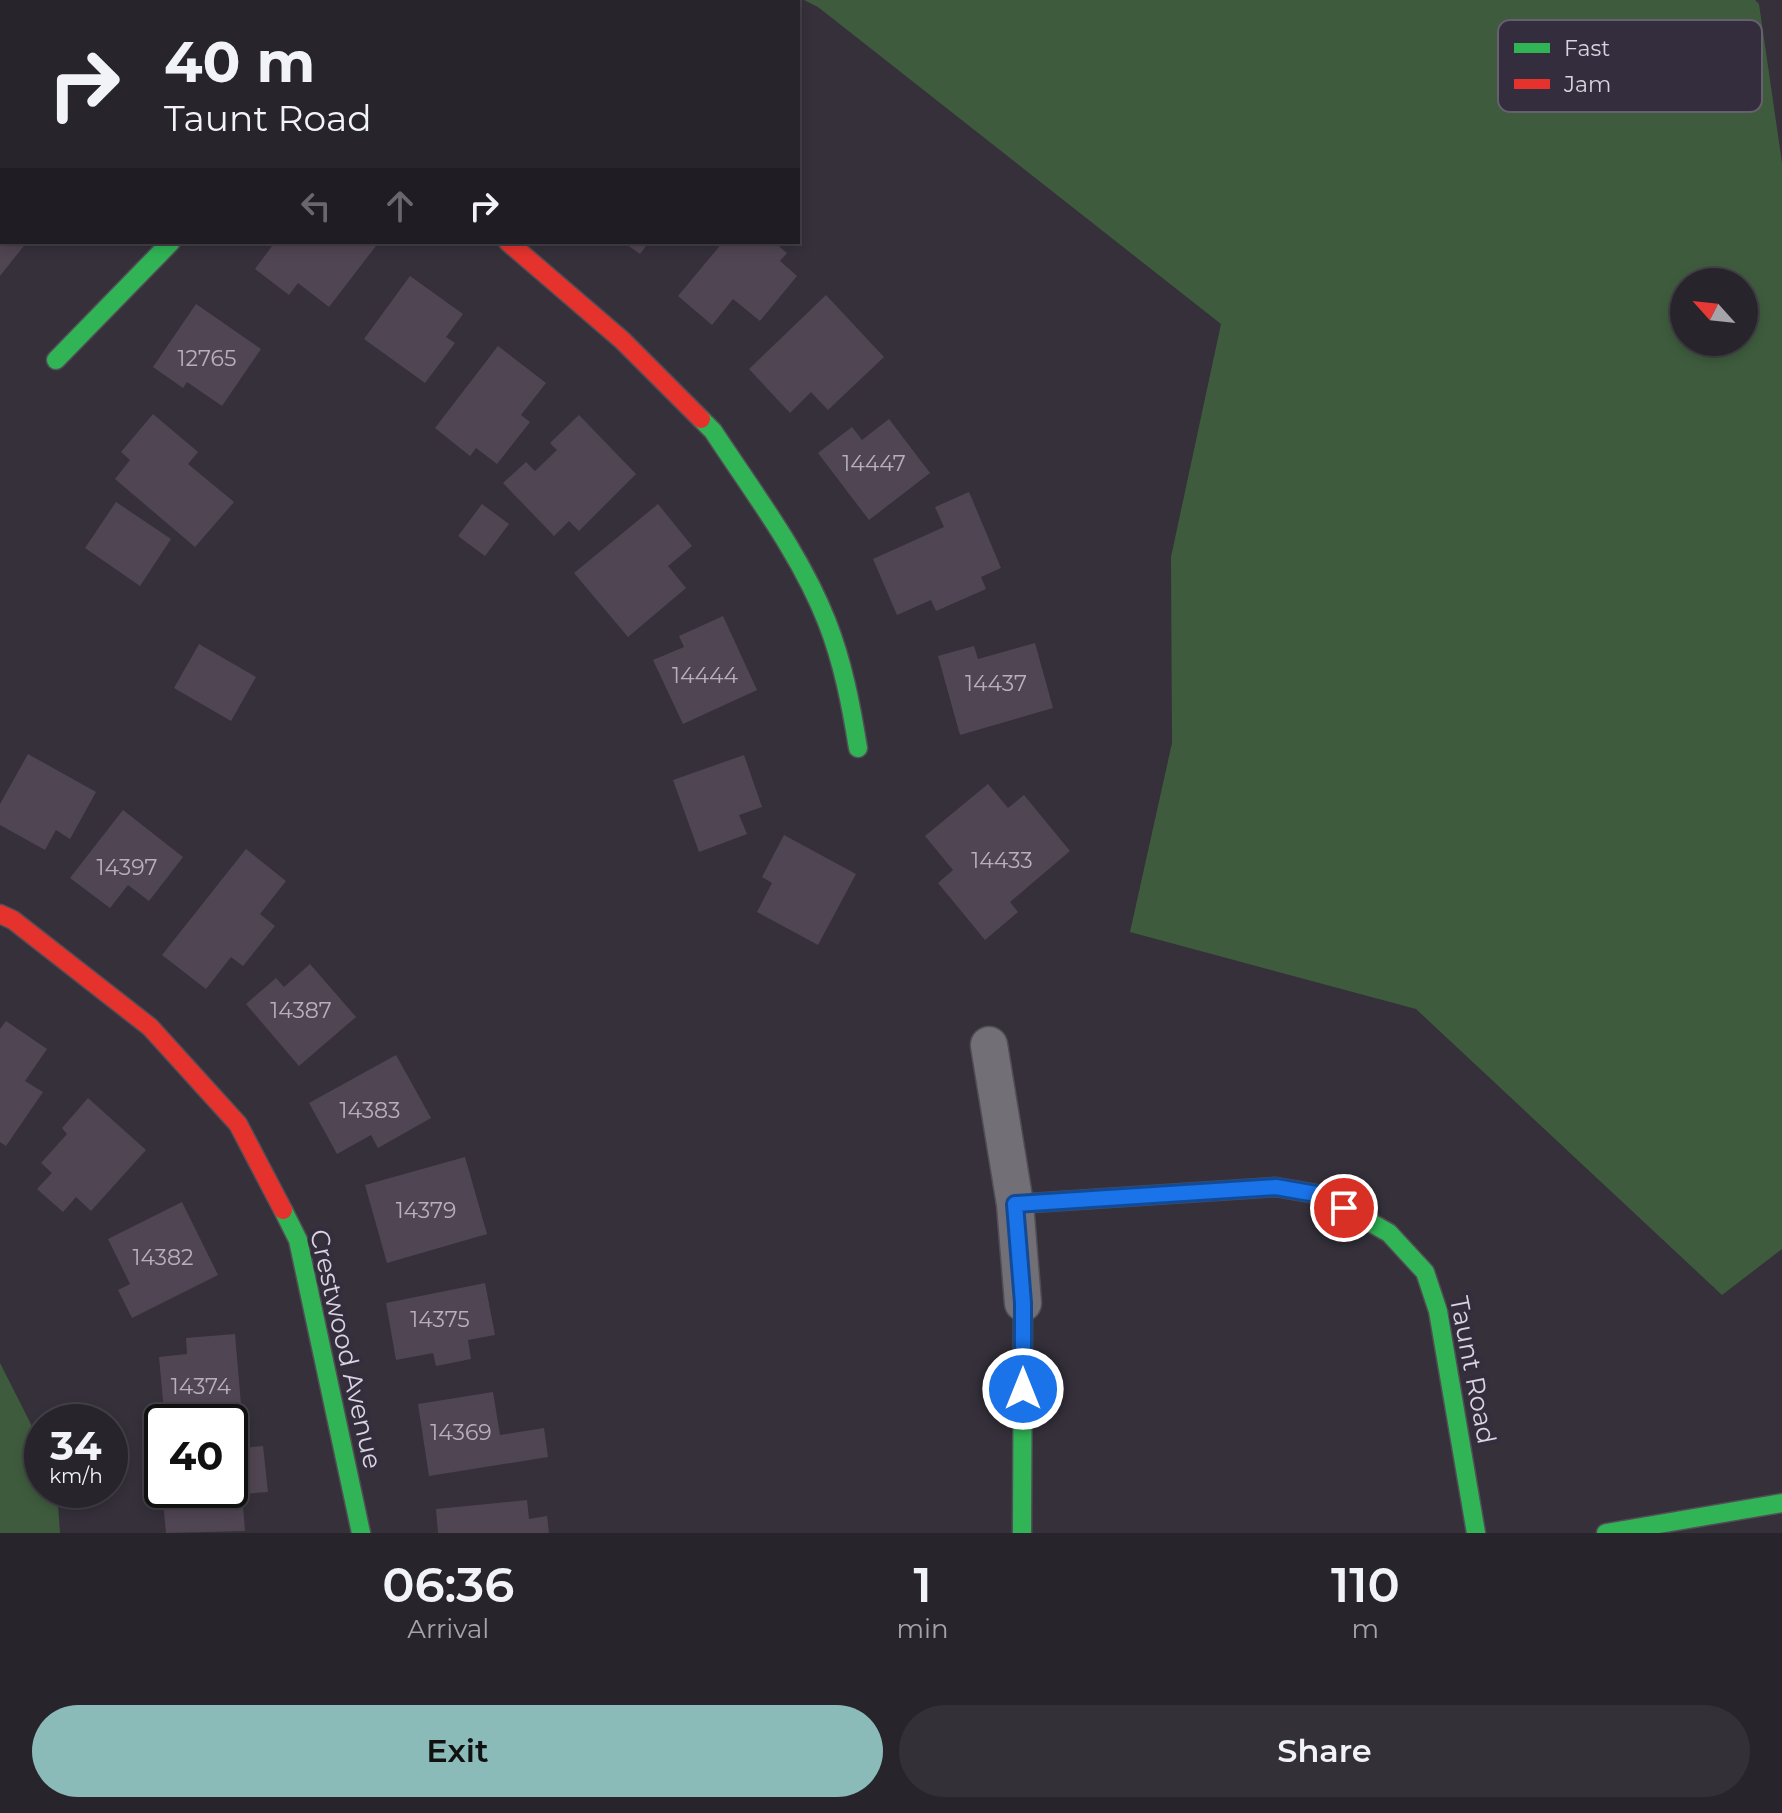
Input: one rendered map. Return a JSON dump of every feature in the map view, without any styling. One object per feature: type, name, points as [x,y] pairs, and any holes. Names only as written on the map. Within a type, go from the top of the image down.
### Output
[{"type":"street","points":[[56,360],[169,244]]},
{"type":"street","points":[[510,244],[622,340],[713,431],[797,559],[827,621],[846,678],[858,748]]},
{"type":"street","name":"Crestwood Avenue","points":[[0,914],[13,920],[150,1027],[238,1124],[298,1240],[361,1533]]},
{"type":"street","points":[[989,1045],[1015,1204],[1023,1303],[1022,1533]]},
{"type":"street","name":"Taunt Road","points":[[1015,1204],[1276,1187],[1322,1195],[1389,1233],[1425,1272],[1438,1311],[1476,1533]]},
{"type":"street","points":[[1606,1533],[1782,1503]]},
{"type":"green space","points":[[804,0],[1755,0],[1759,4],[1761,20],[1498,20],[1498,112],[1762,112],[1762,25],[1782,163],[1782,1249],[1722,1295],[1416,1009],[1130,932],[1172,743],[1171,557],[1221,324],[818,7]]},
{"type":"green space","points":[[0,1363],[24,1410],[24,1508],[58,1508],[60,1533],[0,1533]]},
{"type":"building","points":[[0,244],[25,244],[0,276]]},
{"type":"building","points":[[274,244],[377,244],[329,307],[298,283],[289,295],[255,269]]},
{"type":"building","points":[[626,244],[648,244],[640,254]]},
{"type":"building","points":[[721,244],[776,244],[787,253],[780,261],[797,276],[760,321],[733,299],[712,325],[678,296]]},
{"type":"building","points":[[410,276],[463,314],[446,337],[455,343],[425,383],[364,339]]},
{"type":"building","points":[[826,295],[884,357],[828,410],[811,392],[790,413],[749,369]]},
{"type":"building","points":[[196,304],[261,349],[222,406],[187,382],[183,388],[153,367]]},
{"type":"building","points":[[498,346],[546,383],[521,415],[530,422],[497,464],[476,448],[470,456],[435,428]]},
{"type":"building","points":[[153,414],[198,452],[188,464],[234,502],[195,547],[115,479],[130,460],[121,452]]},
{"type":"building","points":[[579,415],[636,474],[579,531],[569,521],[554,536],[503,483],[526,462],[535,471],[557,450],[550,443]]},
{"type":"building","points":[[889,419],[930,473],[869,520],[818,453],[852,427],[862,440]]},
{"type":"building","points":[[969,492],[1001,568],[981,577],[986,589],[936,611],[931,600],[897,615],[873,559],[944,527],[935,507]]},
{"type":"building","points":[[116,502],[171,539],[140,586],[85,548]]},
{"type":"building","points":[[482,504],[509,524],[485,556],[458,536]]},
{"type":"building","points":[[658,504],[692,546],[668,566],[686,588],[628,637],[574,573]]},
{"type":"building","points":[[723,616],[757,690],[683,724],[653,660],[684,647],[679,636]]},
{"type":"building","points":[[1035,643],[1053,708],[960,735],[938,656],[974,646],[978,659]]},
{"type":"building","points":[[199,644],[256,677],[231,721],[174,688]]},
{"type":"building","points":[[28,754],[96,792],[70,839],[56,830],[45,850],[0,825],[0,804]]},
{"type":"building","points":[[744,755],[762,807],[739,815],[747,834],[699,852],[673,780]]},
{"type":"building","points":[[988,784],[1008,808],[1024,795],[1070,851],[1010,902],[1018,912],[985,940],[938,883],[953,870],[925,836]]},
{"type":"building","points":[[123,810],[183,857],[149,901],[128,885],[110,908],[70,878]]},
{"type":"building","points":[[784,835],[856,874],[818,945],[757,912],[772,883],[762,877]]},
{"type":"building","points":[[246,849],[286,881],[260,914],[275,926],[243,966],[231,957],[206,989],[162,955]]},
{"type":"building","points":[[310,964],[356,1017],[299,1066],[246,1004],[276,978],[284,987]]},
{"type":"building","points":[[6,1021],[47,1049],[25,1081],[43,1092],[6,1146],[0,1142],[0,1029]]},
{"type":"building","points":[[396,1055],[431,1118],[378,1148],[371,1135],[337,1154],[309,1103]]},
{"type":"building","points":[[88,1098],[146,1150],[91,1211],[76,1197],[63,1212],[37,1189],[52,1173],[41,1163],[67,1134],[62,1128]]},
{"type":"building","points":[[465,1157],[487,1234],[387,1263],[365,1185]]},
{"type":"building","points":[[182,1202],[218,1275],[132,1318],[118,1290],[130,1284],[108,1239]]},
{"type":"building","points":[[485,1283],[495,1335],[468,1340],[471,1359],[436,1366],[433,1353],[396,1360],[386,1303]]},
{"type":"building","points":[[235,1334],[241,1404],[163,1404],[159,1357],[187,1354],[186,1338]]},
{"type":"building","points":[[493,1392],[500,1435],[544,1428],[548,1457],[429,1476],[418,1404]]},
{"type":"building","points":[[263,1446],[268,1492],[248,1494],[248,1447]]},
{"type":"building","points":[[527,1500],[529,1519],[547,1516],[549,1533],[438,1533],[436,1509]]},
{"type":"building","points":[[164,1508],[243,1508],[245,1531],[166,1533]]},
{"type":"traffic: fast","points":[[56,360],[169,244]]},
{"type":"traffic: fast","points":[[701,419],[713,431],[775,524],[816,596],[842,669],[858,748]]},
{"type":"traffic: fast","points":[[1015,1204],[1276,1187],[1322,1195],[1389,1233],[1425,1272],[1438,1311],[1476,1533]]},
{"type":"traffic: fast","points":[[283,1210],[298,1240],[361,1533]]},
{"type":"traffic: fast","points":[[1022,1533],[1023,1303]]},
{"type":"traffic: fast","points":[[1606,1533],[1782,1503]]},
{"type":"traffic: jam","points":[[510,244],[622,340],[701,419]]},
{"type":"traffic: jam","points":[[0,914],[13,920],[150,1027],[238,1124],[283,1210]]},
{"type":"route","points":[[1023,1389],[1023,1303],[1015,1204],[1276,1187],[1322,1195],[1344,1208]]}]
